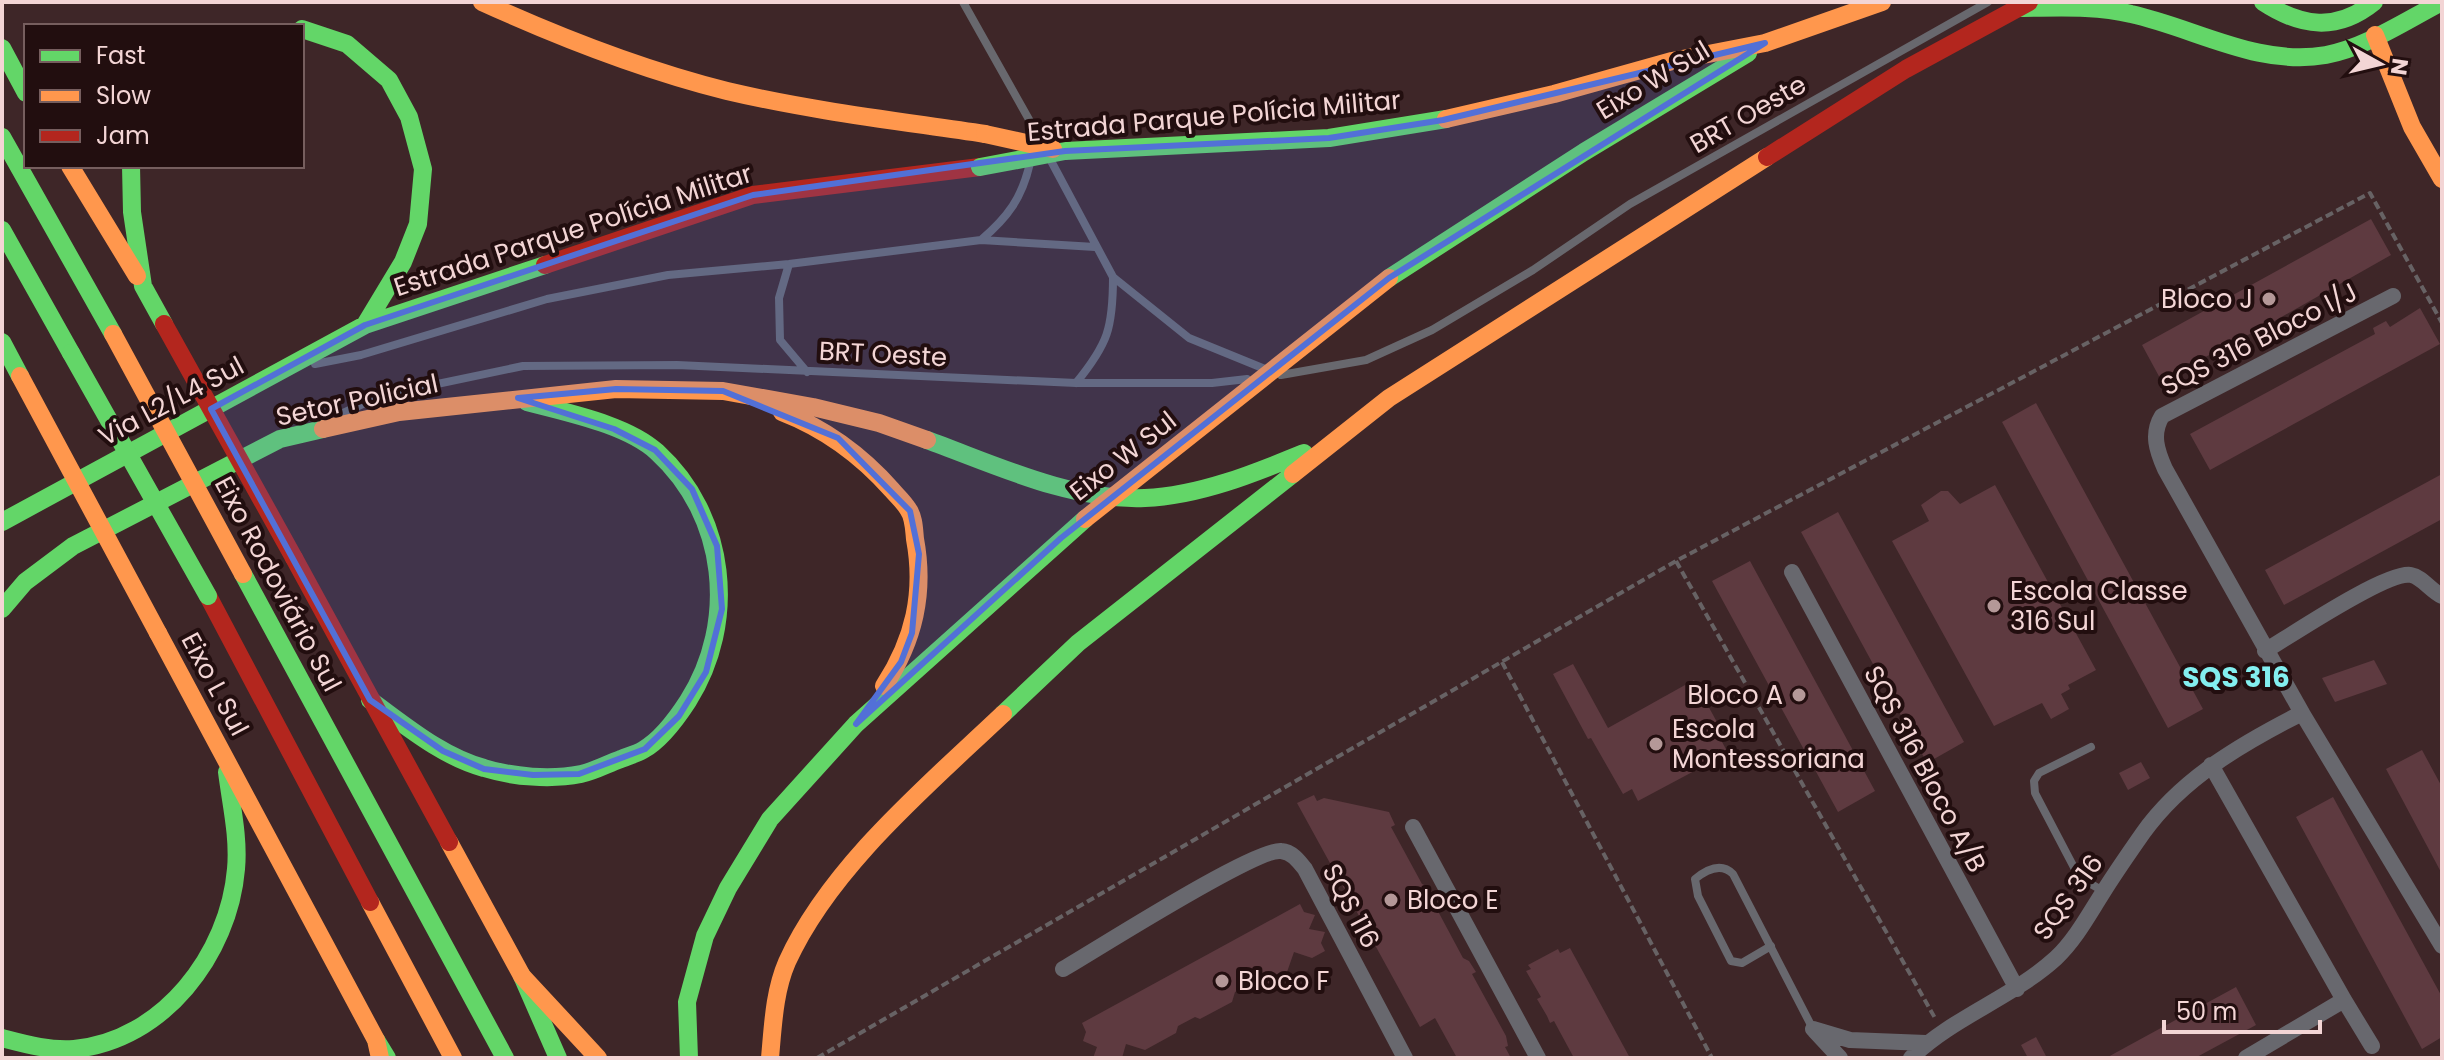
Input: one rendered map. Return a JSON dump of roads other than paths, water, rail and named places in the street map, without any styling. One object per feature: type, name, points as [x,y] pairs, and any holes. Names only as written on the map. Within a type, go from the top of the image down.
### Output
[{"type":"main road","points":[[482,2],[538,28],[660,73],[809,108],[985,134],[1065,151]]},
{"type":"main road","name":"Estrada Parque Polícia Militar","points":[[365,325],[753,195],[980,167],[1065,151],[1329,138],[1443,120],[1554,94],[1672,61],[1765,43],[1882,2]]},
{"type":"main road","points":[[2263,2],[2287,17],[2312,24],[2343,20],[2367,9],[2374,2]]},
{"type":"main road","points":[[770,1058],[775,1004],[786,964],[813,914],[847,869],[930,783],[1078,643],[1389,398],[1880,86],[2023,5],[2130,13],[2198,36],[2271,55],[2325,54],[2346,49],[2442,2]]},
{"type":"main road","points":[[304,30],[347,44],[389,80],[409,117],[423,169],[418,224],[403,262],[365,325]]},
{"type":"main road","points":[[2375,35],[2412,127],[2442,179]]},
{"type":"main road","name":"Eixo W Sul","points":[[689,1058],[687,1002],[705,936],[728,888],[770,819],[856,724],[1085,519],[1389,278],[1584,152],[1765,43]]},
{"type":"main road","points":[[2,48],[24,89]]},
{"type":"main road","name":"Eixo Rodoviário Sul","points":[[2,137],[113,334],[505,1058]]},
{"type":"main road","points":[[71,168],[143,286],[294,558],[522,976],[558,1058]]},
{"type":"main road","points":[[131,168],[132,212],[143,286]]},
{"type":"main road","points":[[2,230],[208,596],[453,1058]]},
{"type":"main road","name":"Via L2/L4 Sul","points":[[2,522],[365,325]]},
{"type":"main road","name":"Eixo L Sul","points":[[2,342],[378,1049],[387,1058]]},
{"type":"main road","name":"Setor Policial","points":[[2,609],[25,582],[73,546],[280,439],[399,412],[517,398],[616,389],[723,391]]},
{"type":"main road","points":[[723,391],[813,407],[879,423],[1032,478],[1097,495],[1146,498],[1200,489],[1275,465],[1340,437]]},
{"type":"main road","points":[[723,391],[794,416],[838,438],[874,468],[910,511],[919,554],[920,590],[912,633],[901,662],[856,724]]},
{"type":"main road","points":[[370,700],[443,751],[484,769],[533,775],[579,774],[645,749],[679,716],[706,672],[722,609],[717,546],[692,489],[655,450],[614,429],[517,398]]},
{"type":"main road","points":[[2,1038],[34,1047],[76,1049],[122,1038],[167,1007],[201,969],[225,922],[236,869],[226,760]]},
{"type":"main road","points":[[522,976],[598,1058]]},
{"type":"street","name":"SQS 316 Bloco I/J","points":[[2265,651],[2169,477],[2159,455],[2155,436],[2157,425],[2162,416],[2393,296]]},
{"type":"street","name":"SQS 316 Bloco A/B","points":[[1792,572],[2017,989]]},
{"type":"street","points":[[2440,597],[2417,578],[2401,575],[2368,590],[2265,651],[2442,946]]},
{"type":"street","name":"SQS 316","points":[[1911,1058],[1928,1050],[1943,1032],[2017,989],[2058,956],[2085,921],[2145,829],[2186,786],[2211,765],[2302,713]]},
{"type":"street","points":[[2211,765],[2372,1046]]},
{"type":"street","points":[[1413,827],[1538,1058]]},
{"type":"street","name":"SQS 116","points":[[1063,969],[1214,880],[1271,851],[1282,851],[1298,860],[1405,1058]]},
{"type":"street","points":[[2246,1058],[2344,1000]]},
{"type":"street","points":[[1813,1029],[1850,1040],[1928,1050]]},
{"type":"street","points":[[1813,1029],[1824,1058]]},
{"type":"street","points":[[1813,1029],[1840,1058]]},
{"type":"lane","points":[[963,2],[1032,123],[1113,277],[1189,338],[1281,375]]},
{"type":"lane","name":"BRT Oeste","points":[[789,264],[779,298],[780,340],[807,372],[1076,383],[1212,383],[1366,360],[1432,330],[1533,270],[1630,204],[1988,2]]},
{"type":"lane","points":[[981,240],[1000,224],[1024,189],[1031,160],[1032,123]]},
{"type":"lane","points":[[283,370],[361,355],[547,299],[668,275],[789,264],[981,240],[1095,247]]},
{"type":"lane","points":[[1076,383],[1100,355],[1113,314],[1113,277]]},
{"type":"lane","points":[[317,431],[345,412],[380,396],[523,366],[677,365],[807,372]]},
{"type":"lane","points":[[2091,747],[2039,773],[2034,781],[2035,793],[2079,877],[2103,891]]},
{"type":"lane","points":[[1771,946],[1742,963],[1731,961],[1698,896],[1695,879],[1715,868],[1728,869],[1771,946],[1813,1029]]},
{"type":"place","name":"Bloco J","points":[[2269,299]]},
{"type":"place","name":"Escola Classe 316 Sul","points":[[1994,606]]},
{"type":"place","name":"Bloco A","points":[[1799,695]]},
{"type":"place","name":"Escola Montessoriana","points":[[1656,744]]},
{"type":"place","name":"Bloco E","points":[[1391,900]]},
{"type":"place","name":"Bloco F","points":[[1222,981]]},
{"type":"district","name":"SQS 316","points":[[2236,677]]}]
